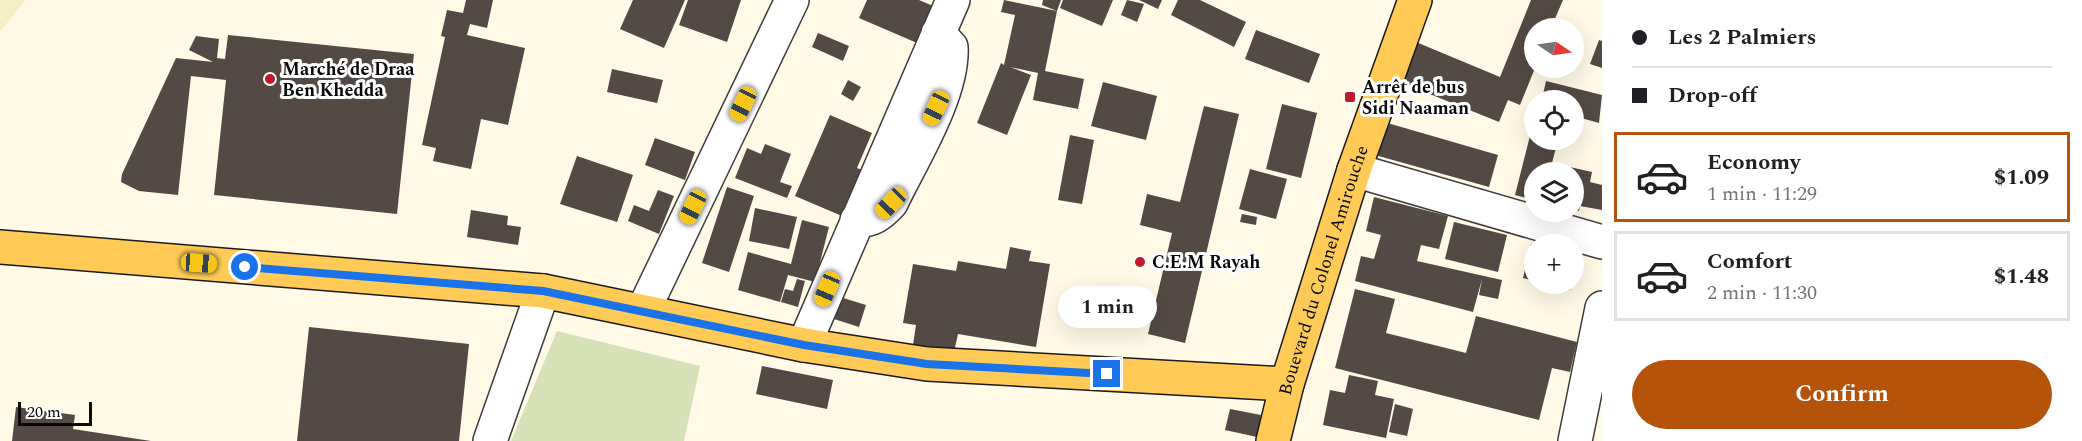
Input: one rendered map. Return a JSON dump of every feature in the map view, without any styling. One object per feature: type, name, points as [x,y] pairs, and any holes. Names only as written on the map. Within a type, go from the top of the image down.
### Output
[{"type":"main road","name":"Bouevard du Colonel Amirouche","points":[[1273,441],[1287,384],[1354,170],[1415,0]]},
{"type":"main road","points":[[0,247],[543,291],[804,345],[927,364],[1287,384]]},
{"type":"street","points":[[643,311],[792,0]]},
{"type":"street","points":[[804,345],[952,0]]},
{"type":"street","points":[[1354,170],[1602,242]]},
{"type":"street","points":[[490,441],[543,291]]},
{"type":"street","points":[[1575,441],[1602,308]]},
{"type":"shaded area","points":[[0,0],[25,0],[0,32]]},
{"type":"green space","points":[[557,331],[700,366],[684,441],[511,441]]},
{"type":"building","points":[[466,0],[493,0],[487,28],[470,24],[467,35],[525,48],[508,125],[481,119],[471,169],[433,161],[436,148],[422,145],[445,37],[441,36],[447,10],[463,13]]},
{"type":"building","points":[[633,0],[685,0],[664,48],[620,29]]},
{"type":"building","points":[[688,0],[741,0],[727,42],[679,25]]},
{"type":"building","points":[[867,0],[919,0],[933,6],[917,43],[859,18]]},
{"type":"building","points":[[1004,0],[1057,11],[1045,71],[1084,79],[1078,109],[1033,100],[1038,73],[1010,67],[1031,75],[1007,135],[977,123],[1001,63],[1004,65],[1015,15],[1001,12]]},
{"type":"building","points":[[1043,0],[1061,0],[1057,11],[1042,5]]},
{"type":"building","points":[[1063,0],[1113,0],[1102,26],[1060,8]]},
{"type":"building","points":[[1127,0],[1144,4],[1137,22],[1121,15]]},
{"type":"building","points":[[1139,0],[1162,0],[1158,9]]},
{"type":"building","points":[[1178,0],[1200,0],[1246,22],[1234,47],[1171,15]]},
{"type":"building","points":[[1531,0],[1563,0],[1555,18],[1524,18],[1524,78],[1531,78],[1526,90],[1524,90],[1520,105],[1508,100],[1499,122],[1400,82],[1416,42],[1500,77]]},
{"type":"building","points":[[1256,30],[1320,54],[1309,83],[1245,59]]},
{"type":"building","points":[[818,33],[849,46],[843,61],[812,47]]},
{"type":"building","name":"Marché de Draa Ben Khedda","points":[[228,35],[414,54],[397,214],[214,195],[226,80],[191,76],[178,195],[139,191],[121,182],[122,174],[176,58],[213,62],[189,50],[196,36],[219,39],[217,58],[225,59]]},
{"type":"building","points":[[1599,40],[1602,41],[1602,68],[1590,64]]},
{"type":"building","points":[[612,69],[663,80],[657,103],[607,92]]},
{"type":"building","points":[[848,80],[861,87],[853,101],[841,94]]},
{"type":"building","points":[[1546,81],[1582,90],[1544,90]]},
{"type":"building","points":[[1103,82],[1157,96],[1146,140],[1091,126]]},
{"type":"building","points":[[1584,90],[1602,95],[1599,123],[1584,119]]},
{"type":"building","points":[[1282,104],[1317,113],[1301,178],[1266,169]]},
{"type":"building","points":[[1204,106],[1239,114],[1185,343],[1148,334],[1172,233],[1140,225],[1147,194],[1180,202]]},
{"type":"building","points":[[830,115],[872,133],[857,168],[862,170],[842,216],[795,196]]},
{"type":"building","points":[[1384,122],[1498,155],[1489,187],[1375,155]]},
{"type":"building","points":[[1070,135],[1094,140],[1082,204],[1058,200]]},
{"type":"building","points":[[655,138],[695,152],[685,180],[645,165]]},
{"type":"building","points":[[765,144],[791,154],[780,182],[792,186],[787,198],[735,178],[747,148],[761,154]]},
{"type":"building","points":[[1526,150],[1555,150],[1552,162],[1524,162],[1524,197],[1515,195]]},
{"type":"building","points":[[577,156],[633,175],[617,222],[560,204]]},
{"type":"building","points":[[1250,169],[1287,179],[1276,219],[1239,209]]},
{"type":"building","points":[[1584,170],[1592,172],[1590,182],[1602,185],[1602,210],[1584,207]]},
{"type":"building","points":[[727,187],[754,196],[729,272],[702,263]]},
{"type":"building","points":[[658,190],[674,196],[659,234],[628,221],[634,205],[649,211]]},
{"type":"building","points":[[1374,197],[1448,216],[1439,249],[1421,245],[1417,261],[1502,280],[1498,299],[1479,295],[1482,279],[1473,312],[1355,281],[1361,256],[1374,259],[1381,235],[1366,231]]},
{"type":"building","points":[[755,208],[797,217],[789,249],[749,241]]},
{"type":"building","points":[[471,210],[508,216],[507,225],[521,227],[518,245],[467,237]]},
{"type":"building","points":[[1242,214],[1257,217],[1256,225],[1240,222]]},
{"type":"building","points":[[802,220],[829,227],[815,282],[788,275],[780,302],[738,290],[748,252],[791,264]]},
{"type":"building","points":[[1454,222],[1507,235],[1498,272],[1445,259]]},
{"type":"building","points":[[1010,247],[1031,251],[1029,261],[1050,264],[1036,347],[958,334],[954,352],[913,345],[916,325],[903,323],[913,264],[956,271],[958,261],[1006,269]]},
{"type":"building","points":[[797,279],[805,281],[798,307],[781,302],[785,289],[793,291]]},
{"type":"building","points":[[1355,289],[1395,299],[1386,333],[1466,353],[1476,316],[1577,342],[1570,372],[1552,368],[1539,420],[1335,368]]},
{"type":"building","points":[[840,297],[866,305],[859,327],[834,319]]},
{"type":"building","points":[[309,327],[469,344],[459,441],[297,441]]},
{"type":"building","points":[[762,366],[833,380],[827,409],[756,394]]},
{"type":"building","points":[[1349,375],[1378,381],[1375,395],[1394,399],[1386,438],[1323,425],[1330,390],[1345,393]]},
{"type":"building","points":[[1395,404],[1413,409],[1407,436],[1389,432]]},
{"type":"building","points":[[16,407],[75,415],[73,429],[151,441],[12,441]]},
{"type":"building","points":[[1230,409],[1261,415],[1257,437],[1225,430]]},
{"type":"place","name":"Marché de Draa Ben Khedda","points":[[270,79]]},
{"type":"place","name":"Arrêt de bus Sidi Naaman","points":[[1350,97]]},
{"type":"place","name":"C.E.M Rayah","points":[[1140,262]]},
{"type":"route","points":[[245,267],[543,291],[804,345],[927,364],[1107,374]]}]
